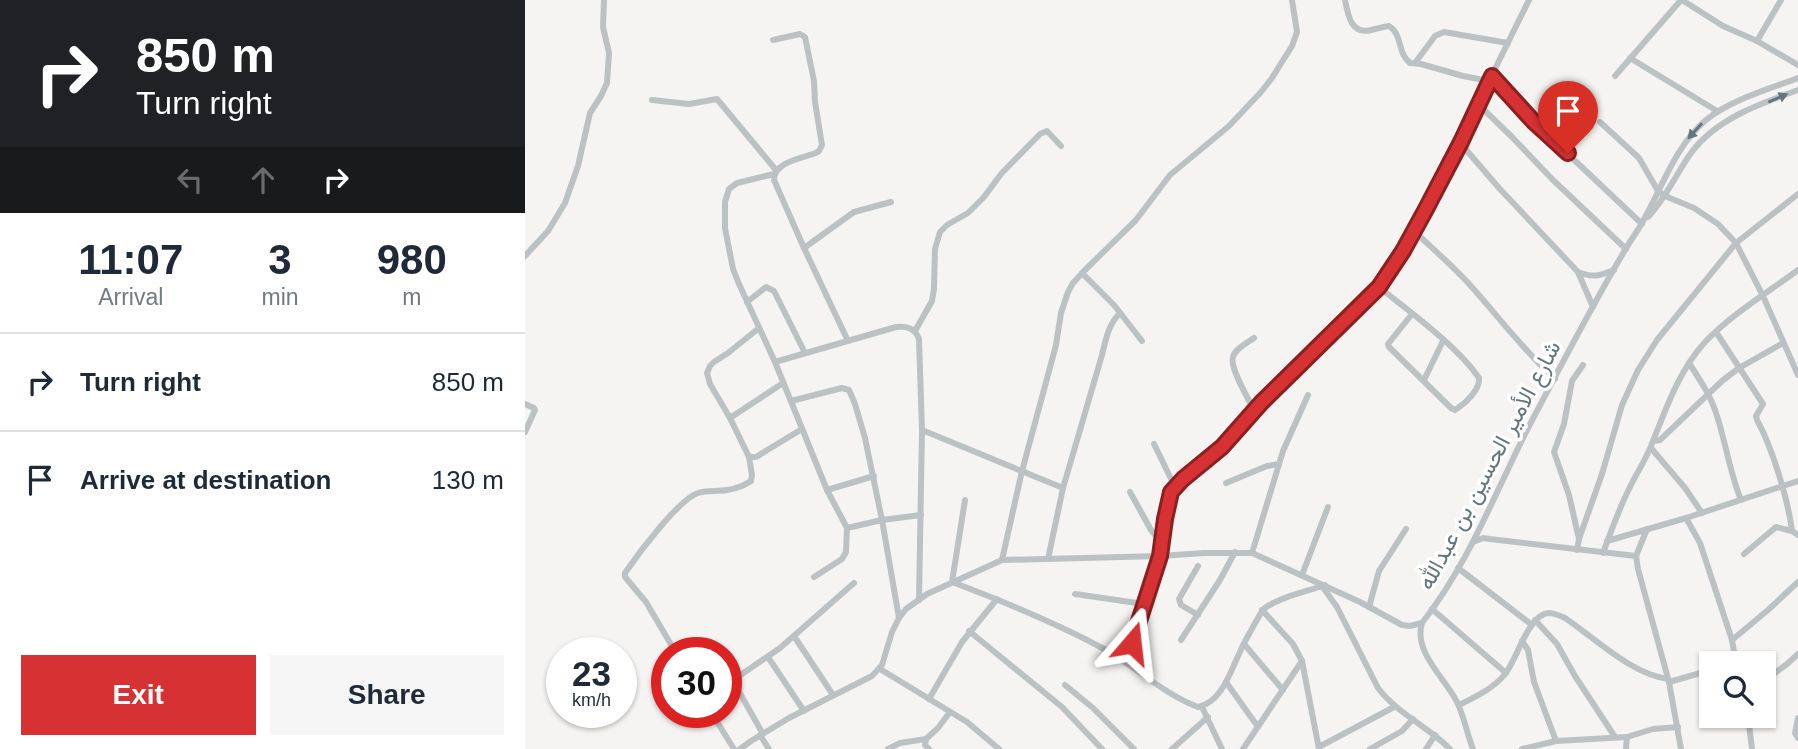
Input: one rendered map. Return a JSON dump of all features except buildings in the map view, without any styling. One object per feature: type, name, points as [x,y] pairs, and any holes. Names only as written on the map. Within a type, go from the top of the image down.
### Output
[{"type":"street","points":[[525,256],[548,231],[565,203],[578,166],[590,113],[607,83],[609,52],[603,27],[604,0]]},
{"type":"street","points":[[1002,560],[1064,304],[1073,283],[1136,220],[1170,175],[1229,126],[1272,78],[1292,46],[1297,32],[1292,0]]},
{"type":"street","points":[[1345,0],[1352,25],[1361,31],[1392,27],[1406,61],[1463,76],[1490,78],[1642,224]]},
{"type":"street","points":[[1126,662],[1160,556],[1171,492],[1222,447],[1254,410],[1379,287],[1415,231],[1529,0]]},
{"type":"street","points":[[1615,76],[1681,0],[1723,26],[1757,41],[1798,65]]},
{"type":"street","points":[[1757,41],[1781,0]]},
{"type":"street","points":[[1415,63],[1435,36],[1444,32],[1508,43]]},
{"type":"street","points":[[773,40],[800,34],[805,37],[813,73],[821,145],[816,153],[782,166],[775,172],[737,183],[729,189],[726,195],[726,236],[733,269],[775,362],[827,490],[847,528],[846,552],[842,559],[814,576]]},
{"type":"street","points":[[1630,58],[1717,111]]},
{"type":"street","name":"شارع الأمير الحسين بن عبدالله","points":[[899,618],[919,600],[1002,560],[1235,552],[1252,553],[1402,625],[1422,623],[1473,542],[1513,458],[1593,307],[1642,224],[1683,146],[1717,111],[1798,78]]},
{"type":"street","name":"شارع الأمير الحسين بن عبدالله","points":[[1642,224],[1665,196],[1685,161],[1710,131],[1746,111],[1798,90]]},
{"type":"street","points":[[652,100],[689,104],[717,99],[775,172],[774,180],[848,341]]},
{"type":"street","points":[[1478,104],[1626,249]]},
{"type":"street","points":[[1600,122],[1639,158],[1658,191],[1695,208],[1718,224],[1736,243],[1798,375]]},
{"type":"street","points":[[915,331],[932,301],[935,249],[940,232],[968,213],[1040,134],[1047,131],[1061,146]]},
{"type":"street","points":[[1461,142],[1499,188],[1578,272],[1593,307]]},
{"type":"street","points":[[1577,550],[1622,405],[1638,370],[1657,340],[1736,243],[1798,194]]},
{"type":"street","points":[[804,248],[854,212],[891,202]]},
{"type":"street","points":[[1415,231],[1469,284],[1555,379]]},
{"type":"street","points":[[1578,272],[1594,276],[1614,270]]},
{"type":"street","points":[[1603,553],[1629,488],[1652,444],[1674,389],[1689,363],[1716,332],[1752,302],[1798,270]]},
{"type":"street","points":[[1082,273],[1142,341]]},
{"type":"street","points":[[747,302],[766,287],[772,289],[805,354]]},
{"type":"street","points":[[1379,287],[1412,314],[1443,341],[1476,373],[1480,384],[1455,410],[1391,350],[1388,344],[1412,314]]},
{"type":"street","points":[[1048,559],[1063,488],[1107,334],[1120,313]]},
{"type":"street","points":[[775,362],[897,327],[908,327],[915,331],[919,339],[922,430],[919,600]]},
{"type":"street","points":[[666,637],[642,597],[625,577],[625,573],[688,498],[702,491],[722,491],[749,482],[752,475],[749,457],[708,380],[707,370],[758,328]]},
{"type":"street","points":[[1716,332],[1763,404],[1756,416],[1795,533]]},
{"type":"street","points":[[1254,338],[1234,354],[1232,359],[1233,367],[1254,410]]},
{"type":"street","points":[[1424,380],[1443,341]]},
{"type":"street","points":[[1652,444],[1660,440],[1708,393],[1739,368],[1783,343]]},
{"type":"street","points":[[1689,363],[1708,393],[1717,415],[1741,500]]},
{"type":"street","points":[[1579,540],[1569,495],[1554,452],[1564,424],[1572,381],[1583,365]]},
{"type":"street","points":[[730,418],[783,383]]},
{"type":"street","points":[[740,749],[833,695],[866,680],[880,669],[899,618],[874,476],[849,390],[842,388],[791,401]]},
{"type":"street","points":[[1252,553],[1279,464],[1308,395]]},
{"type":"street","points":[[525,404],[535,411],[525,432]]},
{"type":"street","points":[[749,457],[756,457],[802,429]]},
{"type":"street","points":[[922,430],[1063,488]]},
{"type":"street","points":[[1154,444],[1175,487]]},
{"type":"street","points":[[1652,444],[1702,513]]},
{"type":"street","points":[[1226,483],[1267,466],[1279,464]]},
{"type":"street","points":[[827,490],[874,476]]},
{"type":"street","points":[[1607,541],[1798,482]]},
{"type":"street","points":[[1129,492],[1161,542]]},
{"type":"street","points":[[965,500],[952,582],[997,599],[1104,649],[1167,691],[1195,706],[1202,707],[1218,694],[1262,610],[1294,595],[1323,586],[1342,616],[1378,688],[1394,707],[1435,735],[1450,749]]},
{"type":"street","points":[[1302,575],[1328,507]]},
{"type":"street","points":[[847,528],[921,515]]},
{"type":"street","points":[[1686,518],[1700,543],[1733,651]]},
{"type":"street","points":[[1744,554],[1772,529],[1780,527],[1795,533]]},
{"type":"street","points":[[1369,607],[1379,571],[1406,529]]},
{"type":"street","points":[[1647,529],[1636,556],[1638,569],[1669,680],[1681,749]]},
{"type":"street","points":[[1473,542],[1483,538],[1636,556]]},
{"type":"street","points":[[1181,640],[1235,552]]},
{"type":"street","points":[[1198,566],[1179,599],[1181,605],[1198,615]]},
{"type":"street","points":[[1458,568],[1534,622],[1557,644],[1615,737]]},
{"type":"street","points":[[1732,640],[1798,582]]},
{"type":"street","points":[[742,674],[794,636],[854,583]]},
{"type":"street","points":[[1075,594],[1144,604]]},
{"type":"street","points":[[929,699],[969,631],[997,599]]},
{"type":"street","points":[[1432,608],[1506,673]]},
{"type":"street","points":[[1262,610],[1293,644],[1302,661],[1319,748],[1394,707]]},
{"type":"street","points":[[1459,705],[1498,682],[1506,673],[1534,622],[1540,615],[1547,613],[1565,618],[1647,674],[1669,680],[1699,673]]},
{"type":"street","points":[[1422,623],[1420,635],[1426,654],[1459,705],[1473,749]]},
{"type":"street","points":[[969,631],[1062,707],[1102,749]]},
{"type":"street","points":[[794,636],[833,695]]},
{"type":"street","points":[[1522,641],[1528,650],[1537,690],[1556,741]]},
{"type":"street","points":[[1244,644],[1283,690]]},
{"type":"street","points":[[1776,672],[1798,654]]},
{"type":"street","points":[[768,657],[804,711]]},
{"type":"street","points":[[1243,749],[1302,661]]},
{"type":"street","points":[[880,669],[967,722],[999,749]]},
{"type":"street","points":[[1226,682],[1258,727]]},
{"type":"street","points":[[1065,685],[1093,708],[1134,749]]},
{"type":"street","points":[[742,703],[769,749]]},
{"type":"street","points":[[1202,707],[1222,749]]},
{"type":"street","points":[[888,749],[900,743],[926,739],[950,712]]},
{"type":"street","points":[[1172,749],[1208,717]]},
{"type":"street","points":[[1798,718],[1795,733],[1798,738]]},
{"type":"street","points":[[1370,749],[1402,731],[1413,719]]},
{"type":"street","points":[[1523,749],[1556,741],[1627,737],[1678,727]]},
{"type":"street","points":[[721,728],[734,749]]},
{"type":"street","points":[[1749,728],[1752,749]]},
{"type":"street","points":[[1426,749],[1435,735]]},
{"type":"street","points":[[1626,749],[1627,737]]},
{"type":"street","points":[[926,739],[925,744],[929,749]]},
{"type":"route","points":[[1132,643],[1160,556],[1171,492],[1222,447],[1261,403],[1379,287],[1426,209],[1492,76],[1533,121],[1568,153]]}]
